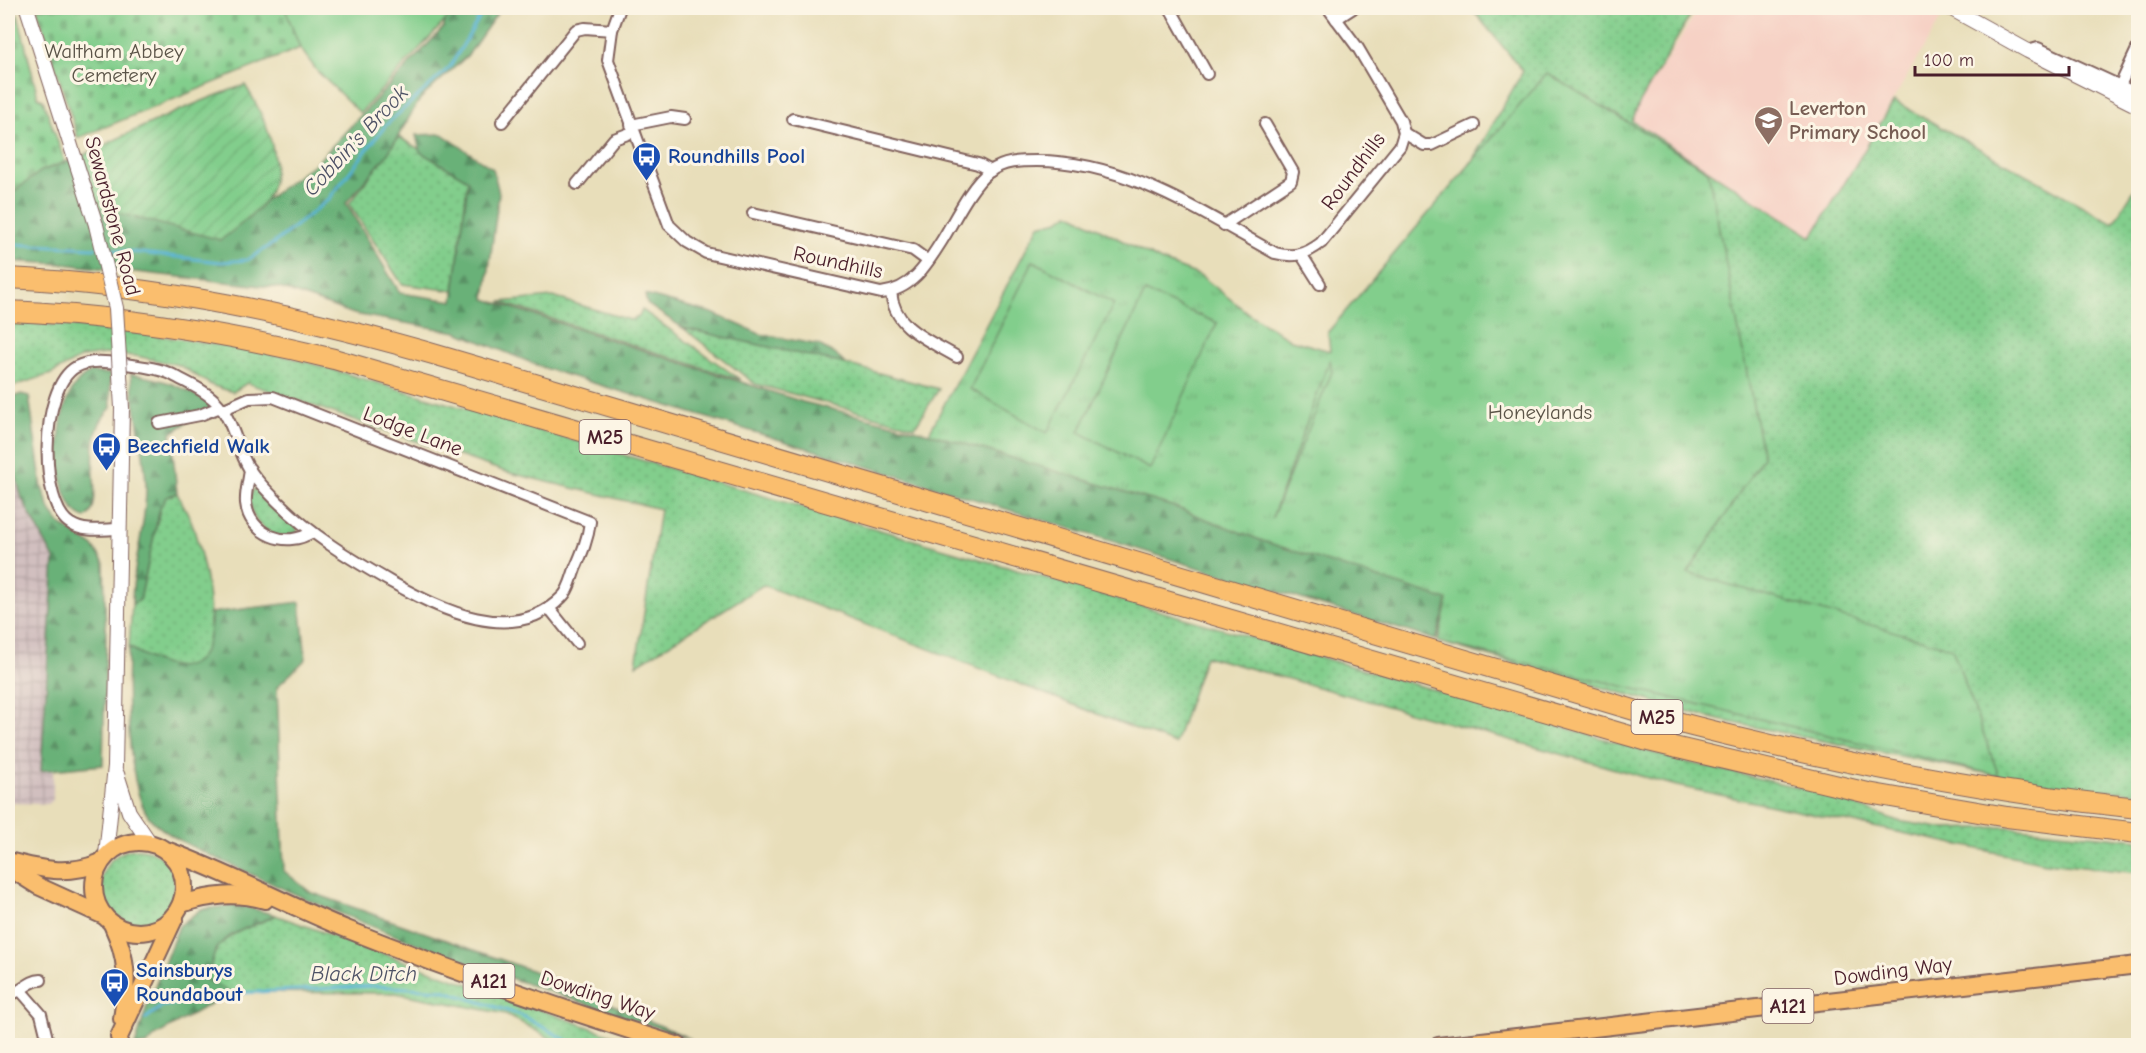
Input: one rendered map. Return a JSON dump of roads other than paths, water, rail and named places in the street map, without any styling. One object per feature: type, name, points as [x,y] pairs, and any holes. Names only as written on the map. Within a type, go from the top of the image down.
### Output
[{"type":"highway","name":"M25","points":[[8,278],[172,294],[311,320],[437,355],[1661,718],[1810,755],[1922,777],[2046,797],[2139,808]]},
{"type":"highway","name":"M25","points":[[8,311],[167,326],[278,345],[334,359],[1656,743],[1879,795],[2007,817],[2139,833]]},
{"type":"main road","points":[[8,861],[56,871],[73,871],[103,859],[122,845],[135,842],[150,843],[166,850],[182,872],[184,895],[179,909],[117,1041]]},
{"type":"main road","name":"Dowding Way","points":[[166,850],[208,866],[301,909],[523,994],[679,1046]]},
{"type":"main road","points":[[103,859],[95,875],[93,893],[123,948],[126,969],[127,989],[117,1041]]},
{"type":"main road","points":[[8,867],[38,886],[136,933],[163,926],[179,909]]},
{"type":"main road","name":"Dowding Way","points":[[179,909],[208,896],[234,894],[301,909]]},
{"type":"main road","name":"Dowding Way","points":[[1438,1046],[2139,965]]},
{"type":"street","name":"Sewardstone Road","points":[[27,8],[96,225],[116,308],[122,408],[115,766],[103,859]]},
{"type":"street","name":"Roundhills","points":[[620,8],[612,30],[608,60],[632,129],[669,225],[687,242],[706,253],[881,293],[891,292],[910,283],[928,261],[983,177],[991,171]]},
{"type":"street","points":[[1170,8],[1207,74]]},
{"type":"street","name":"Roundhills","points":[[1301,254],[1321,243],[1400,146],[1404,133],[1401,121],[1358,48],[1328,8]]},
{"type":"street","points":[[1336,19],[1353,8]]},
{"type":"street","points":[[1950,8],[2028,51],[2118,90],[2139,94]]},
{"type":"street","points":[[502,122],[576,30],[585,28],[612,30]]},
{"type":"street","points":[[2118,90],[2139,47]]},
{"type":"street","points":[[2118,90],[2139,106]]},
{"type":"street","points":[[578,184],[614,139],[632,129],[671,117],[685,118]]},
{"type":"street","points":[[793,119],[978,164],[991,171],[1018,161],[1055,161],[1099,167],[1166,193],[1275,253],[1290,257],[1301,254],[1320,284]]},
{"type":"street","points":[[1224,225],[1291,181],[1293,172],[1265,124]]},
{"type":"street","points":[[1404,133],[1424,145],[1432,145],[1474,125]]},
{"type":"street","points":[[753,213],[913,250],[928,261]]},
{"type":"street","points":[[891,292],[895,314],[904,324],[957,357]]},
{"type":"street","points":[[120,529],[77,527],[65,520],[57,505],[48,427],[51,406],[62,379],[82,364],[106,362],[169,373],[210,396],[221,408],[250,470],[275,499],[337,551],[430,604],[472,619],[503,622],[531,616],[549,608],[577,643]]},
{"type":"street","name":"Lodge Lane","points":[[221,408],[249,398],[273,397],[590,522],[588,538],[564,596],[549,608]]},
{"type":"street","points":[[159,423],[200,415],[221,408]]},
{"type":"street","points":[[250,470],[246,502],[254,524],[279,540],[301,539],[312,532]]},
{"type":"street","name":"Sewardstone Road","points":[[115,766],[129,812],[150,843]]},
{"type":"street","points":[[8,995],[21,991],[34,980],[41,980]]},
{"type":"street","points":[[21,991],[40,1014],[49,1046]]},
{"type":"waterway","name":"Cobbin's Brook","points":[[105,249],[221,262],[247,260],[274,243],[329,199],[386,125],[450,67],[485,8]]},
{"type":"waterway","name":"Cobbin's Brook","points":[[8,244],[96,248]]},
{"type":"waterway","name":"Black Ditch","points":[[145,1019],[162,1006],[237,993],[375,986],[442,990],[521,1015],[577,1046]]},
{"type":"place","name":"Leverton Primary School","points":[[1768,146]]},
{"type":"place","name":"Roundhills Pool","points":[[647,182]]},
{"type":"place","name":"Beechfield Walk","points":[[106,472]]},
{"type":"place","name":"Sainsburys Roundabout","points":[[115,1008]]},
{"type":"park label","name":"Waltham Abbey Cemetery","points":[[114,63]]},
{"type":"park label","name":"Honeylands","points":[[1540,412]]}]
